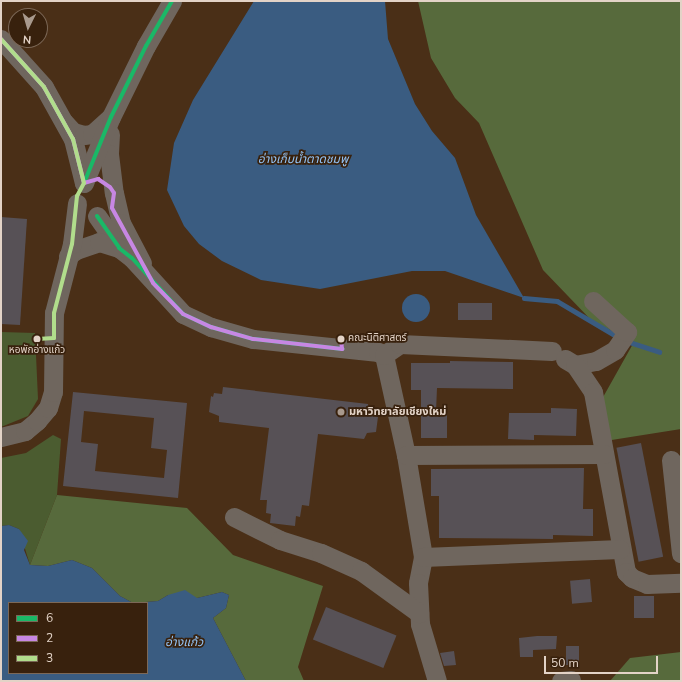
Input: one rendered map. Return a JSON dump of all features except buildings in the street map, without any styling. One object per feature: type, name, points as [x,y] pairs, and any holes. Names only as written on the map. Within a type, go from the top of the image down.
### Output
[{"type":"street","points":[[1,437],[25,431],[37,421],[48,408],[53,392],[54,313],[70,250],[79,189],[84,183],[111,117],[146,46],[172,1]]},
{"type":"street","points":[[1,39],[44,87],[73,139],[84,183]]},
{"type":"street","points":[[62,120],[73,132],[84,135],[92,134],[111,117]]},
{"type":"street","points":[[111,117],[109,154],[114,193],[122,223],[153,283]]},
{"type":"street","points":[[70,250],[95,217],[107,213],[112,208],[114,193],[105,182],[91,180],[84,183]]},
{"type":"street","points":[[77,203],[80,210],[95,217],[119,248],[183,314],[230,333],[265,341],[378,352],[384,355]]},
{"type":"street","points":[[70,250],[76,250],[99,242],[119,248]]},
{"type":"street","points":[[575,365],[596,361],[615,350],[627,332],[593,301]]},
{"type":"street","points":[[384,355],[400,344],[550,349],[575,365],[593,392],[620,549],[626,572],[632,578],[648,584],[681,583]]},
{"type":"street","points":[[384,355],[406,455],[423,557],[418,583],[419,613],[437,681]]},
{"type":"street","points":[[406,455],[604,454]]},
{"type":"street","points":[[671,460],[681,553]]},
{"type":"street","points":[[234,517],[280,540],[321,553],[360,571],[419,613]]},
{"type":"street","points":[[423,557],[620,549]]},
{"type":"shaded area","name":"มหาวิทยาลัยเชียงใหม่","points":[[1,1],[635,1],[681,221],[681,681],[1,681]]},
{"type":"green space","points":[[418,1],[681,1],[681,429],[599,442],[593,415],[634,342],[592,321],[543,270],[479,123],[455,98],[431,58]]},
{"type":"green space","points":[[1,332],[35,333],[38,399],[28,416],[1,427]]},
{"type":"green space","points":[[53,435],[61,439],[57,495],[30,565],[19,529],[9,525],[1,526],[1,458],[26,453]]},
{"type":"green space","points":[[57,495],[187,508],[233,555],[323,586],[298,667],[304,681],[246,681],[213,618],[226,608],[229,595],[222,592],[197,598],[168,595],[158,601],[131,602],[120,596],[92,568],[72,560],[48,566],[30,565]]},
{"type":"green space","points":[[681,652],[681,681],[610,681],[630,658]]},
{"type":"water","name":"อ่างเก็บน้ำตาดชมพู","points":[[254,1],[385,1],[388,39],[415,104],[432,131],[455,158],[476,215],[524,298],[445,271],[412,271],[320,289],[261,280],[222,261],[199,244],[184,226],[167,190],[174,143],[193,100]]},
{"type":"water","points":[[416,294],[422,295],[426,298],[429,302],[429,314],[426,318],[422,321],[416,322],[410,321],[406,318],[403,314],[402,308],[403,302],[406,298],[410,295]]},
{"type":"water","name":"อ่างแก้ว","points":[[9,525],[19,529],[28,541],[24,550],[30,565],[48,566],[72,560],[92,568],[120,596],[131,602],[8,602],[8,674],[148,674],[148,602],[146,602],[158,601],[168,595],[185,590],[197,598],[222,592],[229,595],[226,608],[213,618],[246,681],[1,681],[1,526]]},
{"type":"waterway","points":[[524,298],[557,301],[618,337]]},
{"type":"waterway","points":[[626,341],[659,352]]},
{"type":"transit line","name":"6","points":[[84,183],[111,117],[146,46],[172,1]]},
{"type":"transit line","name":"2","points":[[1,39],[44,87],[73,139],[84,183],[98,179],[110,187],[114,193],[112,208],[153,283],[183,314],[211,327],[253,339],[342,349],[341,339]]},
{"type":"transit line","name":"3","points":[[1,39],[44,87],[73,139],[84,183],[77,196],[72,244],[54,313],[54,338],[37,339]]},
{"type":"transit line","name":"6","points":[[97,216],[119,248],[132,258],[183,314],[211,327],[253,339],[342,349]]},
{"type":"place","name":"หอพักอ่างแก้ว","points":[[37,339]]},
{"type":"place","name":"คณะนิติศาสตร์","points":[[341,339]]},
{"type":"place","name":"มหาวิทยาลัยเชียงใหม่","points":[[341,412]]}]
